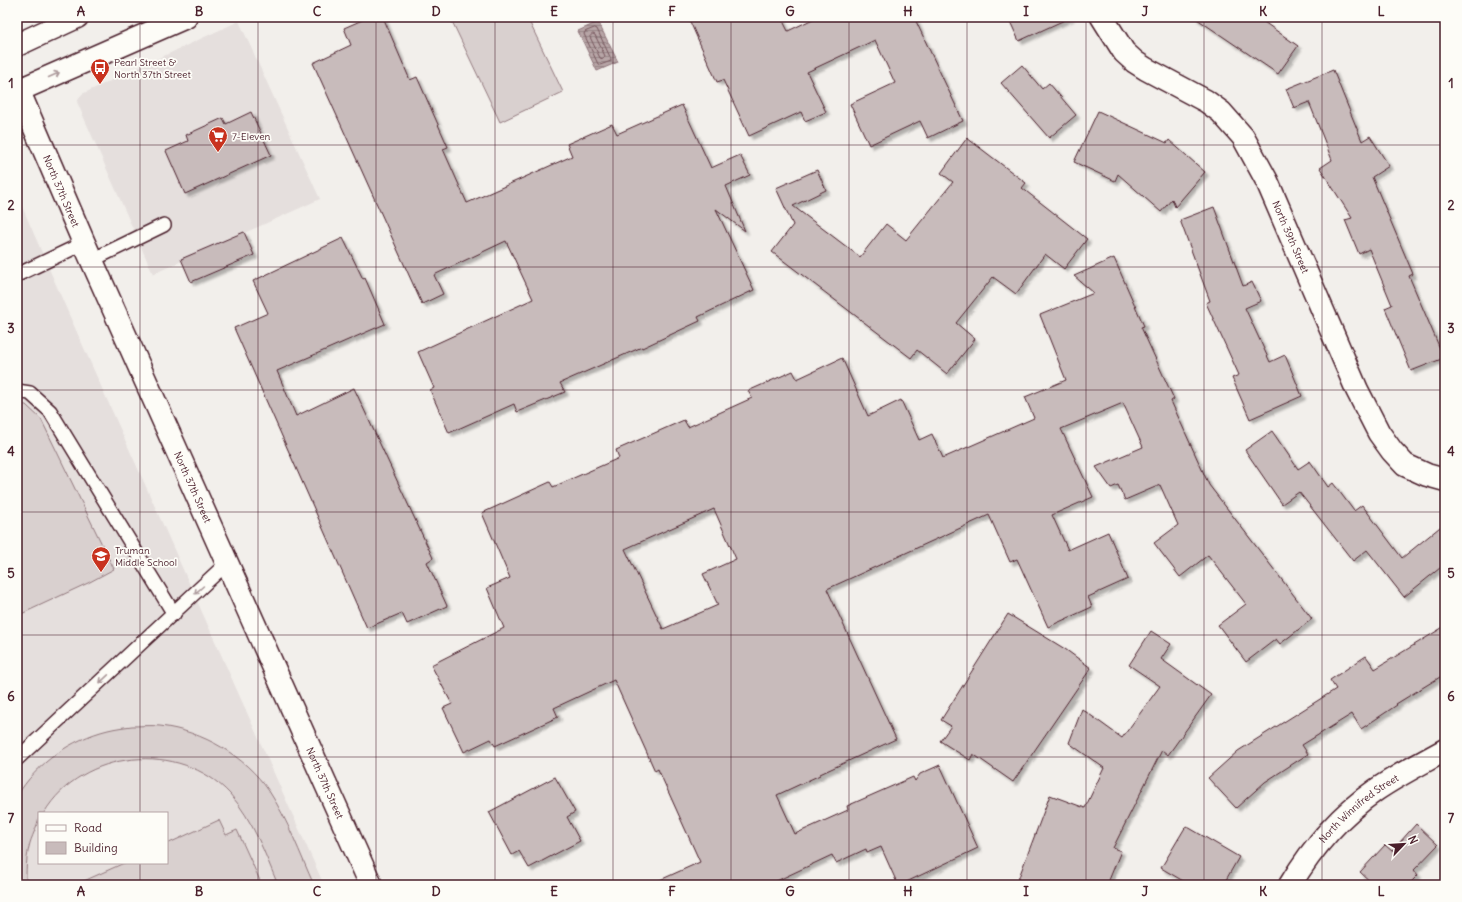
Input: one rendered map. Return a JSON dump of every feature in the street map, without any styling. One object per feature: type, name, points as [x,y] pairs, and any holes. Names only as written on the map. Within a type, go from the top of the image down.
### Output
[{"type":"street","points":[[17,45],[77,17]]},
{"type":"street","points":[[17,89],[186,17]]},
{"type":"street","name":"North 39th Street","points":[[1102,17],[1124,52],[1135,62],[1206,101],[1221,112],[1243,137],[1267,181],[1357,390],[1379,433],[1392,451],[1405,465],[1427,475],[1445,480]]},
{"type":"street","name":"North 37th Street","points":[[17,89],[88,252],[371,885]]},
{"type":"street","name":"North Winnifred Street","points":[[1290,885],[1302,864],[1320,840],[1350,810],[1376,790],[1445,750]]},
{"type":"lane","points":[[17,275],[164,225]]},
{"type":"lane","points":[[17,391],[30,393],[50,411],[174,614]]},
{"type":"lane","points":[[17,759],[227,563]]},
{"type":"path","points":[[1009,885],[1011,881]]},
{"type":"shaded area","points":[[450,17],[527,17],[563,92],[500,122]]},
{"type":"shaded area","points":[[239,21],[320,199],[153,274],[77,102],[82,94]]},
{"type":"shaded area","name":"Truman Middle School","points":[[17,195],[67,310],[324,885],[17,885]]},
{"type":"shaded area","points":[[17,404],[26,405],[41,419],[114,569],[88,583],[17,616]]},
{"type":"shaded area","points":[[132,726],[160,726],[176,729],[192,733],[222,747],[235,756],[259,778],[276,802],[288,825],[314,885],[278,885],[258,838],[238,804],[230,794],[209,777],[185,765],[159,759],[132,759],[106,765],[82,775],[61,792],[45,812],[38,812],[38,821],[30,843],[28,854],[26,885],[17,885],[17,796],[34,773],[56,754],[68,746],[94,734],[111,729]]},
{"type":"shaded area","points":[[219,820],[226,835],[237,830],[262,885],[75,885],[122,864],[168,864],[168,844]]},
{"type":"water","points":[[598,22],[618,62],[597,71],[578,31]]},
{"type":"building","points":[[369,17],[383,17],[410,80],[417,77],[448,147],[443,149],[467,203],[572,156],[567,144],[612,124],[617,134],[682,105],[711,168],[740,155],[750,175],[726,186],[745,231],[716,209],[754,290],[698,317],[700,321],[642,348],[560,383],[565,392],[517,412],[514,404],[449,433],[430,390],[434,388],[418,352],[533,299],[506,241],[434,275],[443,294],[422,304],[313,63],[351,45],[344,28]]},
{"type":"building","points":[[688,17],[781,17],[788,31],[817,17],[914,17],[963,121],[928,138],[920,121],[869,145],[850,104],[895,83],[875,40],[807,72],[826,112],[805,121],[801,112],[749,136],[723,80],[717,82]]},
{"type":"building","points":[[1008,17],[1071,17],[1019,41]]},
{"type":"building","points":[[1194,17],[1257,17],[1298,46],[1278,74]]},
{"type":"building","points":[[1022,65],[1042,89],[1049,83],[1076,115],[1049,138],[1001,83]]},
{"type":"building","points":[[1333,70],[1362,141],[1370,136],[1389,166],[1372,177],[1413,274],[1409,276],[1444,358],[1411,371],[1385,308],[1392,305],[1369,249],[1359,254],[1345,220],[1352,218],[1320,168],[1332,160],[1309,102],[1294,108],[1286,89]]},
{"type":"building","points":[[1098,111],[1167,143],[1169,140],[1205,172],[1175,207],[1172,199],[1161,212],[1118,174],[1115,181],[1074,162]]},
{"type":"building","name":"7-Eleven","points":[[251,112],[271,155],[185,194],[166,151],[188,141],[186,135],[223,118],[226,124]]},
{"type":"building","points":[[967,138],[1026,183],[1022,188],[1087,239],[1064,269],[1045,254],[1016,294],[993,277],[956,323],[975,339],[947,374],[917,350],[911,358],[772,252],[793,225],[776,188],[817,170],[826,190],[793,206],[860,257],[886,224],[906,240],[953,182],[941,173]]},
{"type":"building","points":[[1214,207],[1243,286],[1252,282],[1261,301],[1245,308],[1270,362],[1285,355],[1302,396],[1250,419],[1232,378],[1239,375],[1206,303],[1210,301],[1180,220]]},
{"type":"building","points":[[244,232],[254,255],[191,282],[181,259]]},
{"type":"building","points":[[343,238],[363,279],[365,278],[385,324],[277,371],[296,416],[354,388],[433,558],[427,562],[447,606],[407,624],[402,613],[367,628],[234,328],[268,313],[253,281]]},
{"type":"building","points":[[1114,258],[1144,326],[1141,327],[1174,399],[1171,401],[1209,485],[1312,619],[1280,644],[1276,639],[1246,662],[1218,625],[1246,604],[1208,555],[1180,577],[1154,543],[1178,525],[1160,485],[1125,500],[1118,485],[1111,488],[1096,467],[1143,447],[1123,403],[1061,429],[1093,497],[1052,515],[1068,550],[1108,532],[1128,579],[1088,597],[1092,607],[1048,627],[1017,559],[1010,562],[989,515],[827,589],[896,739],[777,795],[795,834],[848,810],[847,806],[913,777],[915,781],[920,774],[940,765],[978,848],[900,885],[898,885],[881,847],[867,853],[866,849],[836,863],[832,855],[768,885],[649,885],[700,862],[658,769],[655,771],[614,680],[554,708],[558,717],[495,746],[491,739],[464,752],[443,708],[452,704],[431,665],[504,628],[487,588],[510,578],[482,513],[550,482],[553,487],[619,458],[616,450],[684,420],[688,427],[752,398],[748,391],[793,371],[797,379],[842,358],[868,416],[901,400],[919,440],[932,434],[943,458],[1034,418],[1025,397],[1066,380],[1040,315],[1094,293],[1074,276]],"holes":[[[714,509],[736,559],[703,574],[718,605],[663,629],[625,549]]]},
{"type":"building","points":[[1272,431],[1298,469],[1310,461],[1328,487],[1333,483],[1354,511],[1362,505],[1402,558],[1445,523],[1445,564],[1404,597],[1367,550],[1353,561],[1299,492],[1282,504],[1245,450]]},
{"type":"building","points":[[1008,614],[1065,649],[1091,668],[1013,782],[973,754],[970,760],[940,741],[951,726],[941,720]]},
{"type":"building","points":[[1445,626],[1445,674],[1396,704],[1397,705],[1361,729],[1352,714],[1302,745],[1308,754],[1265,782],[1236,808],[1208,778],[1238,751],[1336,689],[1330,680],[1366,656],[1375,669]]},
{"type":"building","points":[[1151,631],[1171,644],[1161,659],[1211,695],[1168,755],[1162,750],[1113,848],[1121,851],[1107,885],[1016,885],[1050,795],[1085,808],[1104,768],[1069,743],[1082,709],[1122,738],[1160,686],[1129,665]]},
{"type":"building","points":[[555,777],[575,812],[567,817],[580,841],[529,868],[519,851],[512,855],[489,812]]},
{"type":"building","points":[[1416,824],[1438,845],[1414,870],[1418,875],[1408,885],[1374,885],[1360,872],[1385,845],[1392,851]]},
{"type":"building","points":[[1186,826],[1239,857],[1223,885],[1190,885],[1161,868]]},
{"type":"place","name":"Pearl Street & North 37th Street","points":[[100,85]]},
{"type":"place","name":"7-Eleven","points":[[218,153]]},
{"type":"place","name":"Truman Middle School","points":[[101,573]]}]
